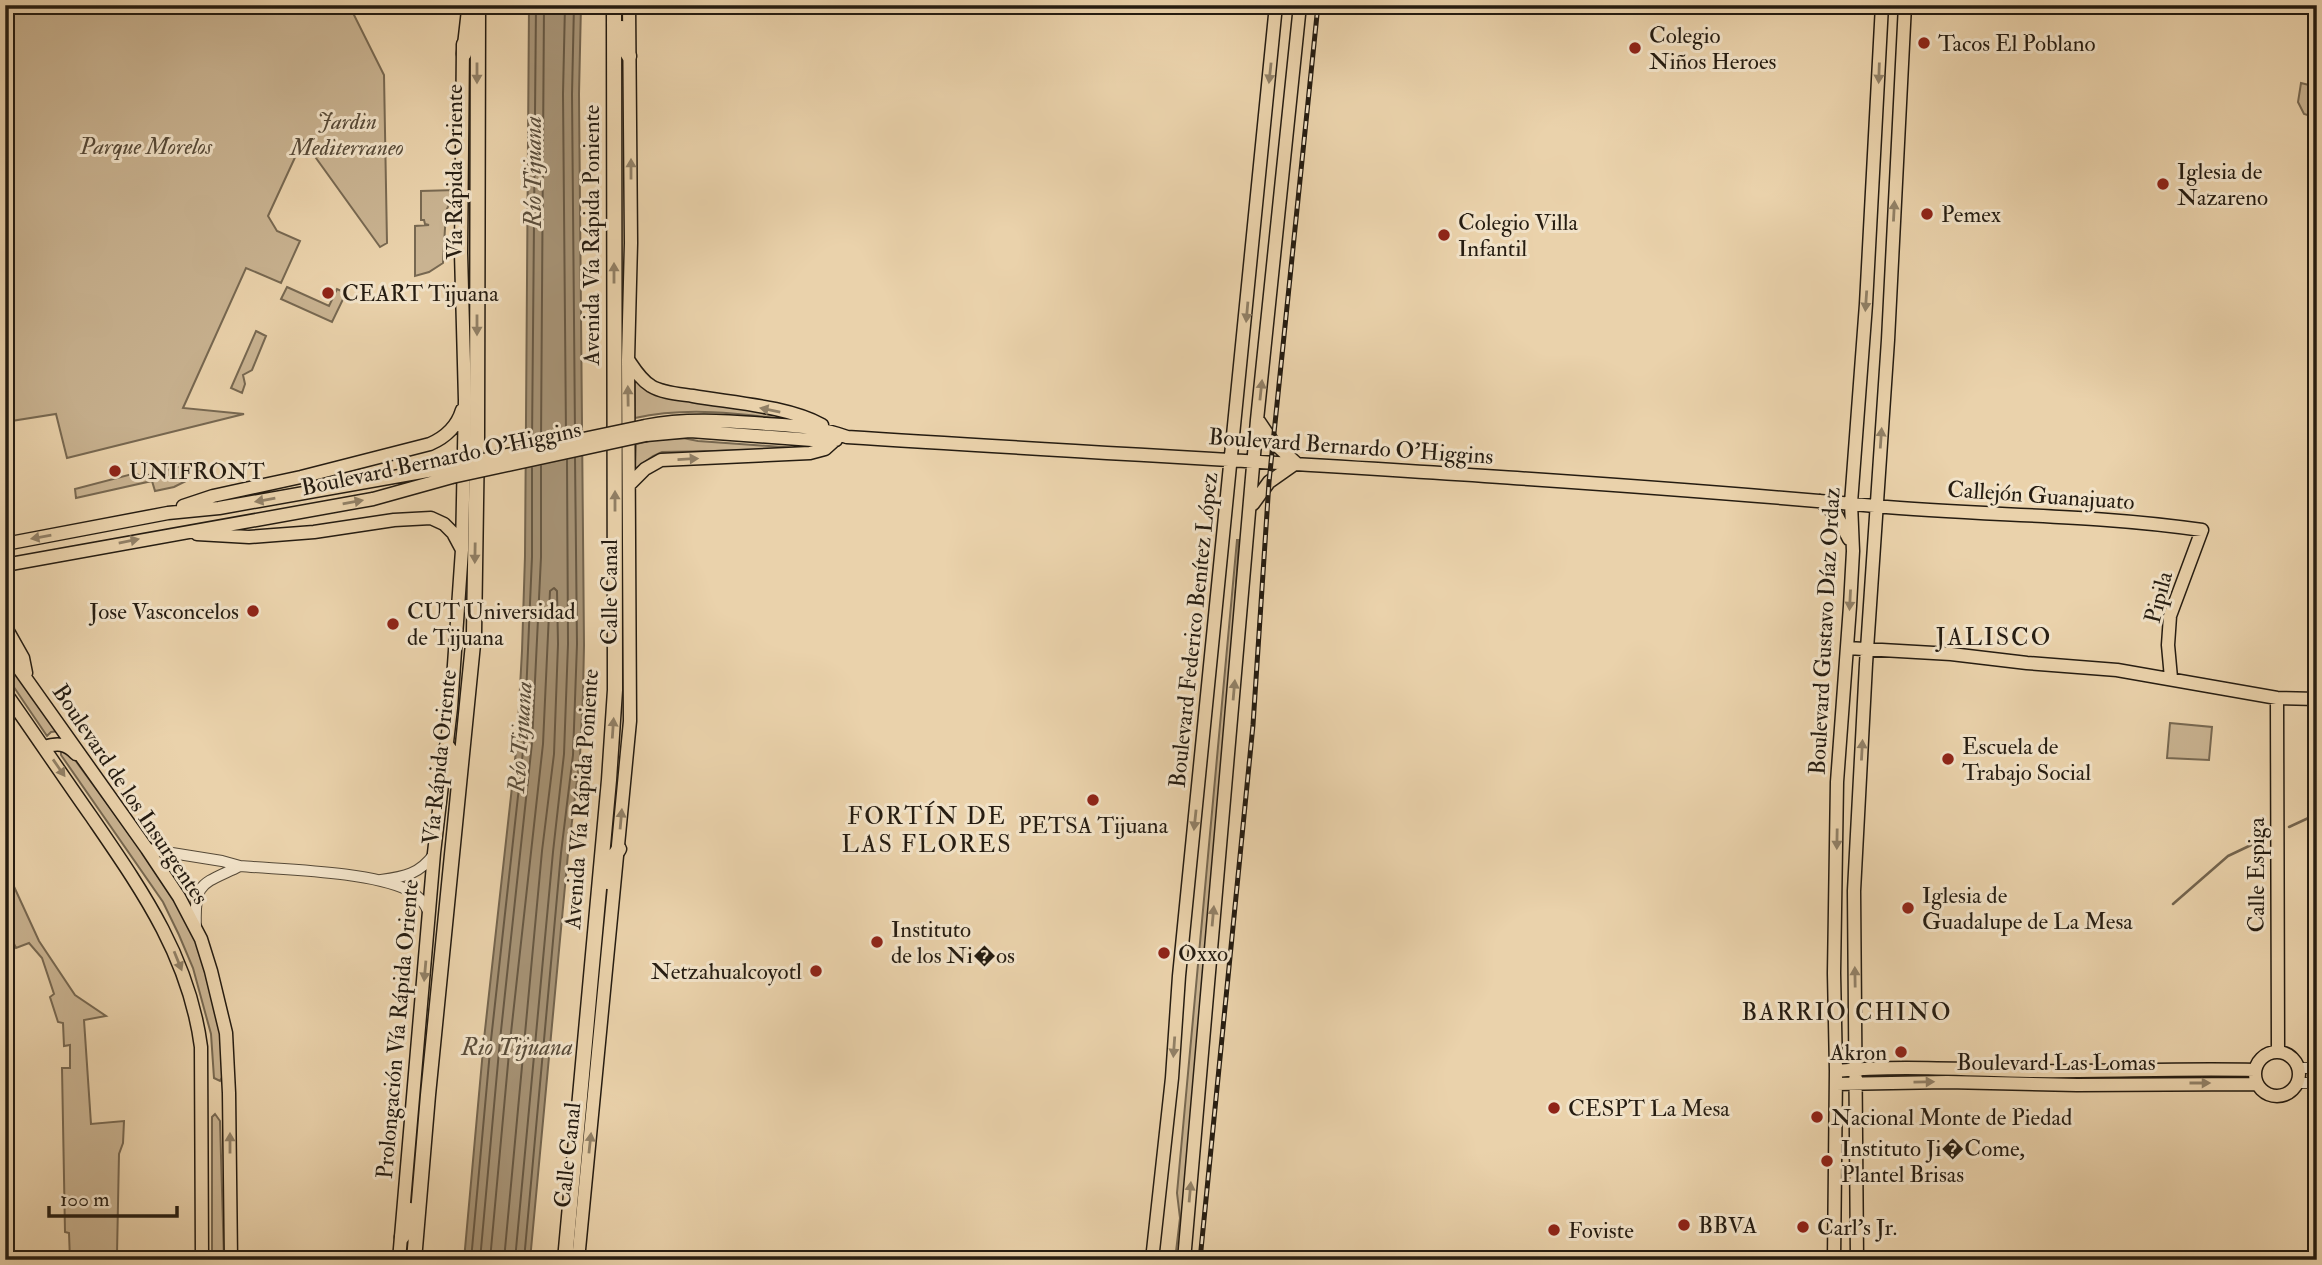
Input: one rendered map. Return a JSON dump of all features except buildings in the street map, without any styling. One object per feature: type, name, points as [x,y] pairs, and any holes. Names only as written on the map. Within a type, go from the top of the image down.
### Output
[{"type":"highway","points":[[464,54],[469,5]]},
{"type":"highway","name":"Vía Rápida Oriente","points":[[414,1260],[474,635],[478,5]]},
{"type":"highway","name":"Avenida Vía Rápida Poniente","points":[[565,1260],[615,690],[614,5]]},
{"type":"highway","points":[[622,5],[623,46],[629,56]]},
{"type":"highway","points":[[442,956],[436,935],[453,762],[452,753],[447,746]]},
{"type":"highway","points":[[585,1028],[593,1003],[610,864],[619,849]]},
{"type":"highway","points":[[402,1237],[409,1224],[423,1109],[428,1095]]},
{"type":"highway","points":[[573,1169],[576,1260]]},
{"type":"main road","name":"Prolongación Vía Rápida Oriente","points":[[399,1260],[434,853],[447,746],[462,550],[465,400],[461,253],[464,54],[462,5]]},
{"type":"main road","name":"Calle Canal","points":[[576,1260],[630,721],[629,5]]},
{"type":"main road","name":"Boulevard Federico Benítez López","points":[[1152,1260],[1276,5]]},
{"type":"main road","name":"Boulevard Federico Benítez López","points":[[1184,1260],[1254,461],[1300,5]]},
{"type":"main road","name":"Boulevard Gustavo Díaz Ordaz","points":[[1834,1260],[1837,782],[1853,551],[1851,503],[1882,5]]},
{"type":"main road","name":"Boulevard Gustavo Díaz Ordaz","points":[[1857,1260],[1854,891],[1888,340],[1905,5]]},
{"type":"main road","points":[[628,360],[652,387],[671,393],[796,415],[817,422],[839,436],[825,449],[810,453],[661,460],[629,485]]},
{"type":"main road","points":[[168,513],[212,496],[301,477],[430,443],[448,434],[458,421],[465,400]]},
{"type":"main road","name":"Boulevard Bernardo O'Higgins","points":[[5,544],[168,513],[219,508],[451,472],[645,430],[671,420],[712,420],[814,428],[839,436],[1296,463],[1851,503]]},
{"type":"main road","points":[[1251,506],[1269,482],[1296,463],[1273,442],[1258,420]]},
{"type":"main road","name":"Boulevard Bernardo O'Higgins","points":[[8,567],[180,532],[373,499],[451,472]]},
{"type":"main road","points":[[1820,501],[1837,516],[1846,530],[1853,551]]},
{"type":"main road","name":"Callejón Guanajuato","points":[[1851,503],[2148,523],[2202,530]]},
{"type":"main road","points":[[180,532],[250,537],[431,518],[444,524],[453,533],[462,550]]},
{"type":"main road","name":"Pipila","points":[[2171,678],[2169,617],[2202,530]]},
{"type":"main road","points":[[5,626],[23,657],[26,677]]},
{"type":"main road","points":[[1847,648],[2117,670],[2277,698],[2317,699]]},
{"type":"main road","name":"Boulevard de los Insurgentes","points":[[5,649],[147,849],[179,897],[196,929],[211,971],[226,1033],[231,1260]]},
{"type":"main road","name":"Boulevard de los Insurgentes","points":[[5,692],[155,912],[186,981],[201,1047],[202,1260]]},
{"type":"main road","name":"Calle Espiga","points":[[2277,698],[2278,1052]]},
{"type":"main road","points":[[44,747],[61,744],[71,748],[97,777]]},
{"type":"main road","points":[[2278,1052],[2287,1054],[2299,1068],[2298,1083],[2286,1095],[2269,1096],[2256,1084],[2255,1070],[2263,1056],[2278,1052]]},
{"type":"main road","name":"Boulevard Las Lomas","points":[[1836,1078],[1855,1070],[2255,1070]]},
{"type":"main road","name":"Boulevard Las Lomas","points":[[1836,1078],[1856,1083],[2256,1084]]},
{"type":"street","points":[[147,849],[240,866],[377,880],[416,895],[426,905],[430,915]]},
{"type":"street","points":[[377,880],[416,872],[426,865],[434,853]]},
{"type":"street","points":[[196,929],[195,903],[204,883],[240,866]]},
{"type":"street","points":[[2299,1068],[2317,1068]]},
{"type":"street","points":[[2298,1083],[2317,1083]]},
{"type":"green space","name":"Parque Morelos","points":[[5,5],[351,5],[384,75],[387,243],[380,247],[303,140],[268,216],[277,231],[300,241],[281,283],[246,268],[183,408],[244,414],[67,458],[56,414],[5,422]]},
{"type":"green space","points":[[2301,83],[2317,87],[2317,118],[2304,114],[2298,102]]},
{"type":"green space","points":[[456,190],[446,211],[443,263],[429,272],[415,276],[415,226],[429,225],[421,220],[421,191]]},
{"type":"green space","points":[[287,287],[329,306],[337,289],[346,293],[332,322],[281,299]]},
{"type":"green space","points":[[256,331],[266,336],[252,370],[243,375],[245,384],[242,393],[231,388]]},
{"type":"green space","points":[[635,374],[639,378],[798,421],[696,412],[635,418]]},
{"type":"green space","points":[[683,438],[811,449],[662,452],[635,469],[636,444]]},
{"type":"green space","points":[[182,466],[188,480],[174,487],[155,491],[152,481],[76,498],[75,489],[136,473],[141,477]]},
{"type":"green space","points":[[1237,540],[1235,640],[1178,1260],[1175,1260],[1180,1218],[1177,1193]]},
{"type":"green space","points":[[5,661],[60,731],[51,732],[47,736],[5,674]]},
{"type":"green space","points":[[2170,723],[2212,727],[2209,760],[2167,758]]},
{"type":"green space","points":[[67,749],[171,891],[194,936],[205,964],[219,1020],[224,1074],[220,1081],[214,1078],[211,1034],[193,968],[179,935],[163,902],[61,755],[61,750]]},
{"type":"green space","points":[[5,867],[39,941],[75,995],[106,1016],[84,1020],[91,1124],[124,1121],[123,1143],[119,1154],[117,1254],[110,1256],[110,1260],[70,1260],[69,1233],[65,1232],[62,1068],[70,1068],[70,1045],[64,1046],[63,1023],[58,1022],[50,997],[54,994],[42,958],[29,943],[16,948],[5,925],[5,909],[11,907],[5,897]]},
{"type":"green space","points":[[215,1114],[220,1121],[224,1260],[212,1260],[212,1117]]},
{"type":"water","name":"Rio Tijuana","points":[[529,5],[581,5],[579,94],[584,645],[580,756],[568,854],[530,1260],[464,1260],[484,1039],[517,742],[522,651]]},
{"type":"waterway","points":[[2289,827],[2317,814]]},
{"type":"waterway","points":[[2173,904],[2228,856],[2268,837]]},
{"type":"railway","points":[[1200,1260],[1253,725],[1269,482],[1318,5]]},
{"type":"place","name":"Tacos El Poblano","points":[[1924,43]]},
{"type":"place","name":"Colegio Niños Heroes","points":[[1635,48]]},
{"type":"place","name":"Iglesia de Nazareno","points":[[2163,184]]},
{"type":"place","name":"Pemex","points":[[1927,214]]},
{"type":"place","name":"Colegio Villa Infantil","points":[[1444,235]]},
{"type":"place","name":"CEART Tijuana","points":[[328,293]]},
{"type":"place","name":"UNIFRONT","points":[[115,471]]},
{"type":"place","name":"Jose Vasconcelos","points":[[253,611]]},
{"type":"place","name":"CUT Universidad de Tijuana","points":[[393,624]]},
{"type":"place","name":"Escuela de Trabajo Social","points":[[1948,759]]},
{"type":"place","name":"PETSA Tijuana","points":[[1093,800]]},
{"type":"place","name":"Iglesia de Guadalupe de La Mesa","points":[[1908,908]]},
{"type":"place","name":"Instituto de los Ni�os","points":[[877,942]]},
{"type":"place","name":"Oxxo","points":[[1164,953]]},
{"type":"place","name":"Netzahualcoyotl","points":[[816,971]]},
{"type":"place","name":"Akron","points":[[1901,1052]]},
{"type":"place","name":"CESPT La Mesa","points":[[1554,1108]]},
{"type":"place","name":"Nacional Monte de Piedad","points":[[1817,1117]]},
{"type":"place","name":"Instituto Ji�Come, Plantel Brisas","points":[[1827,1161]]},
{"type":"place","name":"BBVA","points":[[1684,1225]]},
{"type":"place","name":"Carl's Jr.","points":[[1803,1227]]},
{"type":"place","name":"Foviste","points":[[1554,1230]]},
{"type":"district","name":"JALISCO","points":[[1994,637]]},
{"type":"district","name":"FORTÍN DE LAS FLORES","points":[[927,830]]},
{"type":"district","name":"BARRIO CHINO","points":[[1847,1012]]},
{"type":"park label","name":"Jardin Mediterraneo","points":[[347,134]]},
{"type":"water label","name":"Río Tijuana","points":[[533,172]]},
{"type":"water label","name":"Río Tijuana","points":[[520,737]]}]
